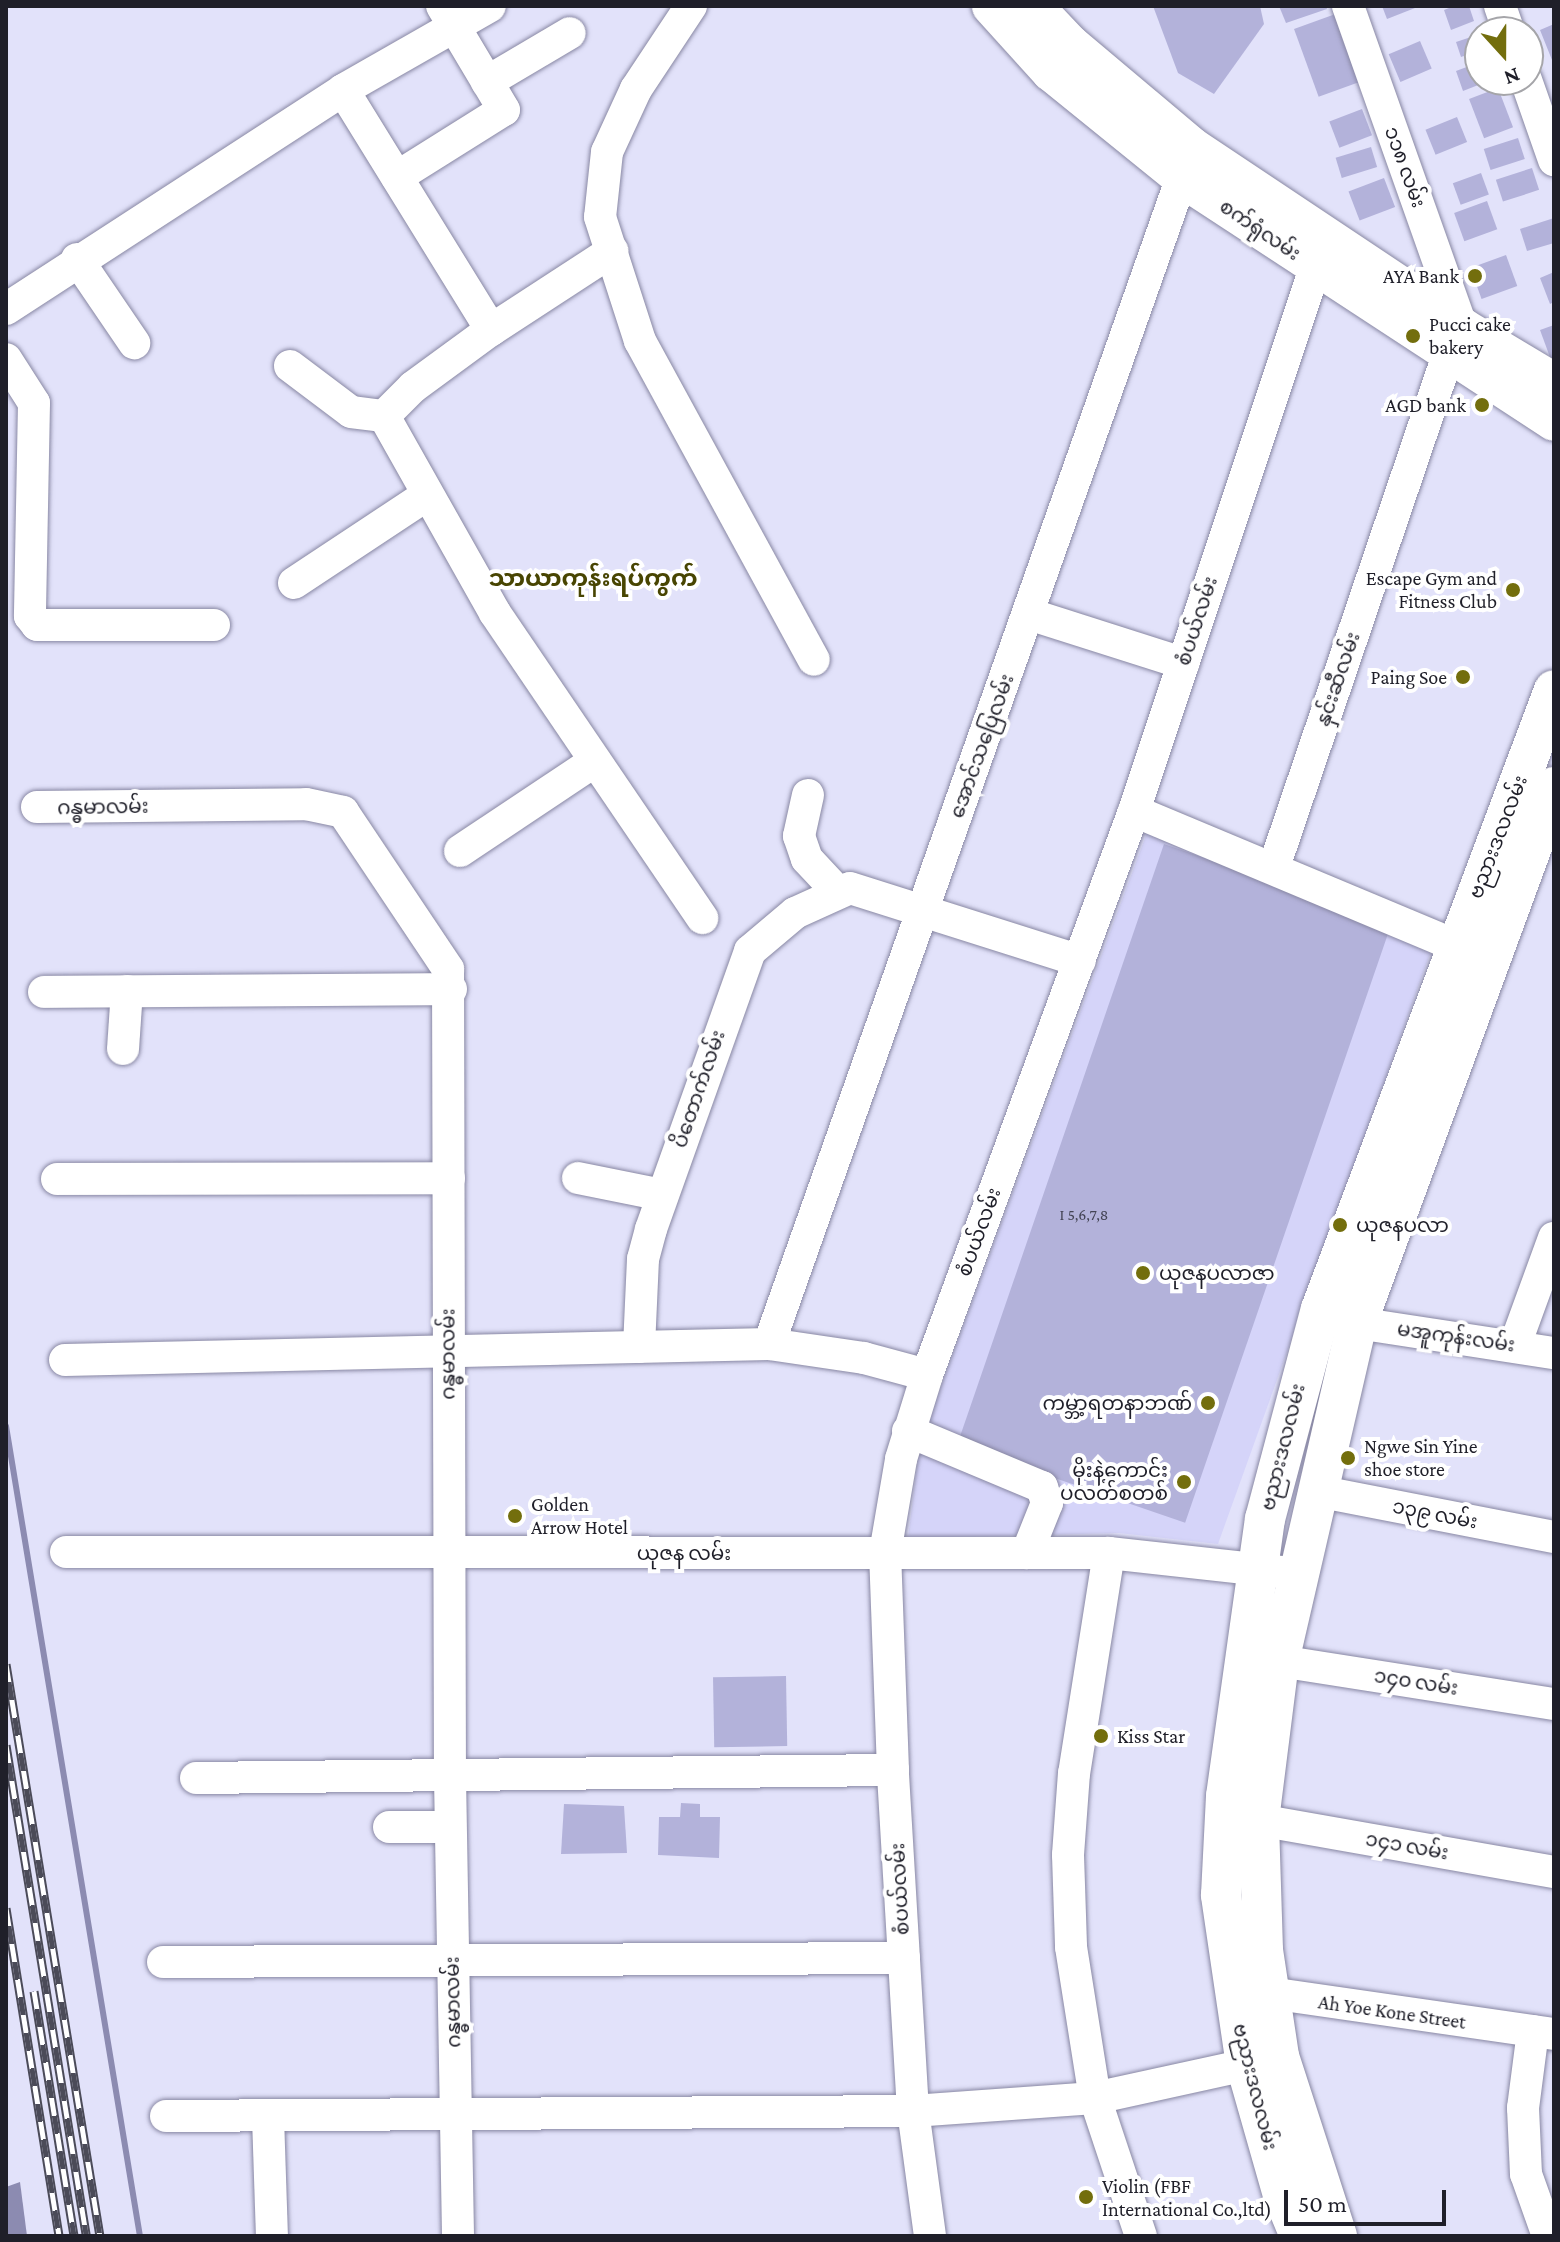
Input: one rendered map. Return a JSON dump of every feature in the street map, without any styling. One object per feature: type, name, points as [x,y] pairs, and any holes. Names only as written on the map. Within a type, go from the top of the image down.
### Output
[{"type":"main road","name":"စက်ရုံလမ်း","points":[[992,6],[1060,58],[1315,268],[1455,342],[1554,383]]},
{"type":"main road","name":"စက်ရုံလမ်း","points":[[1033,6],[1060,58]]},
{"type":"main road","points":[[1060,58],[1065,6]]},
{"type":"main road","name":"စက်ရုံလမ်း","points":[[1187,162],[1455,342],[1554,421]]},
{"type":"main road","name":"ဗညားဒလလမ်း","points":[[1337,2236],[1303,2141],[1269,1996],[1258,1898],[1259,1820],[1279,1661],[1357,1323],[1554,690]]},
{"type":"main road","name":"ဗညားဒလလမ်း","points":[[1300,2236],[1283,2195],[1246,2065],[1231,1985],[1221,1895],[1226,1796],[1259,1568],[1282,1443],[1321,1309],[1474,953],[1554,787]]},
{"type":"street","points":[[6,309],[77,259],[343,90],[448,16],[490,6]]},
{"type":"street","name":"၁၁၈ လမ်း","points":[[1348,6],[1455,342]]},
{"type":"street","points":[[685,9],[636,89],[607,152],[600,217],[640,341],[814,660]]},
{"type":"street","points":[[397,177],[502,115],[504,105],[448,16]]},
{"type":"street","points":[[487,82],[570,33]]},
{"type":"street","points":[[343,90],[491,330]]},
{"type":"street","points":[[1532,96],[1554,160]]},
{"type":"street","name":"အောင်သပြေလမ်း","points":[[769,1344],[1187,162]]},
{"type":"street","points":[[384,416],[413,387],[491,330],[612,251]]},
{"type":"street","points":[[77,259],[134,343]]},
{"type":"street","name":"စံပယ်လမ်း","points":[[930,2236],[913,2111],[893,1770],[885,1553],[908,1431],[1134,811],[1315,268]]},
{"type":"street","name":"နှင်းဆီလမ်း","points":[[1274,867],[1455,342]]},
{"type":"street","points":[[6,359],[34,403],[30,616],[37,625],[214,625]]},
{"type":"street","points":[[290,366],[351,412],[384,416]]},
{"type":"street","points":[[384,416],[495,613],[702,918]]},
{"type":"street","points":[[294,583],[427,495]]},
{"type":"street","points":[[1029,614],[1183,663]]},
{"type":"street","points":[[460,851],[595,761]]},
{"type":"street","points":[[808,795],[799,836],[807,859],[843,889],[924,910],[1080,961]]},
{"type":"street","name":"ဂန္ဓမာလမ်း","points":[[37,807],[306,804],[343,812],[442,955],[451,989],[447,1354],[452,1552],[450,1827],[458,2236]]},
{"type":"street","points":[[1134,811],[1474,953]]},
{"type":"street","name":"ပိတောက်လမ်း","points":[[639,1347],[643,1259],[662,1195],[750,951],[795,913],[843,889]]},
{"type":"street","points":[[44,992],[451,989]]},
{"type":"street","points":[[123,1049],[127,991]]},
{"type":"street","points":[[57,1179],[449,1178]]},
{"type":"street","points":[[578,1178],[662,1195]]},
{"type":"street","points":[[1515,1345],[1554,1238]]},
{"type":"street","name":"မအူကုန်းလမ်း","points":[[1357,1323],[1554,1353]]},
{"type":"street","points":[[65,1360],[447,1354],[769,1344],[864,1358],[927,1375]]},
{"type":"street","points":[[908,1431],[1042,1487],[1047,1503],[1027,1553]]},
{"type":"street","name":"၁၃၉ လမ်း","points":[[1317,1491],[1554,1537]]},
{"type":"street","name":"ယုဇန လမ်း","points":[[66,1552],[1109,1553],[1300,1575]]},
{"type":"street","points":[[1109,1553],[1074,1773],[1068,1855],[1071,1947],[1095,2098],[1141,2236]]},
{"type":"street","name":"၁၄၀ လမ်း","points":[[1279,1661],[1554,1704]]},
{"type":"street","points":[[196,1778],[893,1770]]},
{"type":"street","name":"၁၄၁ လမ်း","points":[[1259,1820],[1554,1872]]},
{"type":"street","points":[[389,1827],[450,1827]]},
{"type":"street","points":[[163,1962],[904,1958]]},
{"type":"street","name":"Ah Yoe Kone Street","points":[[1231,1985],[1269,1996],[1543,2032]]},
{"type":"street","points":[[1543,2032],[1523,2108],[1526,2174],[1548,2236]]},
{"type":"street","points":[[166,2116],[268,2117],[455,2111],[913,2111],[1095,2098],[1246,2065]]},
{"type":"street","points":[[268,2117],[272,2236]]},
{"type":"shaded area","name":"ယုဇနပလာဇာ","points":[[1148,830],[1439,929],[1218,1544],[1119,1533],[908,1538],[920,1443]]},
{"type":"shaded area","points":[[20,2182],[27,2236],[6,2236],[6,2187]]},
{"type":"building","points":[[1153,6],[1260,6],[1264,24],[1214,94],[1178,73]]},
{"type":"building","points":[[1279,6],[1326,6],[1327,9],[1286,23]]},
{"type":"building","points":[[1382,6],[1414,6],[1415,8],[1387,19]]},
{"type":"building","points":[[1469,6],[1472,16],[1464,16],[1464,25],[1451,30],[1444,10]]},
{"type":"building","points":[[1341,12],[1366,80],[1319,97],[1294,29]]},
{"type":"building","points":[[1554,24],[1554,65],[1544,40],[1544,28]]},
{"type":"building","points":[[1464,39],[1464,56],[1461,57],[1456,42]]},
{"type":"building","points":[[1420,41],[1432,69],[1400,82],[1389,54]]},
{"type":"building","points":[[1464,68],[1463,91],[1456,71]]},
{"type":"building","points":[[1501,96],[1513,127],[1484,138],[1469,99]]},
{"type":"building","points":[[1362,109],[1372,135],[1339,148],[1329,122]]},
{"type":"building","points":[[1457,117],[1467,142],[1436,155],[1425,130]]},
{"type":"building","points":[[1518,138],[1525,159],[1491,170],[1484,149]]},
{"type":"building","points":[[1371,147],[1377,167],[1342,178],[1336,158]]},
{"type":"building","points":[[1532,168],[1539,190],[1503,202],[1496,180]]},
{"type":"building","points":[[1481,173],[1489,195],[1461,205],[1453,183]]},
{"type":"building","points":[[1384,178],[1395,207],[1360,221],[1349,192]]},
{"type":"building","points":[[1487,201],[1497,229],[1464,241],[1454,213]]},
{"type":"building","points":[[1554,218],[1554,243],[1527,251],[1520,229]]},
{"type":"building","points":[[1506,255],[1517,286],[1482,299],[1470,268]]},
{"type":"building","points":[[1554,272],[1554,302],[1550,304],[1540,278]]},
{"type":"building","points":[[1554,325],[1554,359],[1551,360],[1540,330]]},
{"type":"building","name":"ယုဇနပလာဇာ","points":[[1164,844],[1392,922],[1185,1523],[957,1444]]},
{"type":"building","points":[[786,1676],[787,1746],[714,1747],[713,1677]]},
{"type":"building","points":[[681,1803],[700,1804],[700,1817],[720,1817],[719,1858],[658,1855],[659,1817],[680,1817]]},
{"type":"building","points":[[564,1804],[624,1806],[627,1853],[561,1854]]},
{"type":"waterway","points":[[6,1426],[140,2236]]},
{"type":"railway","points":[[6,1664],[100,2236]]},
{"type":"railway","points":[[6,1745],[86,2236]]},
{"type":"railway","points":[[6,1908],[59,2236]]},
{"type":"railway","points":[[34,1991],[74,2236]]},
{"type":"place","name":"AYA Bank","points":[[1475,276]]},
{"type":"place","name":"Pucci cake bakery","points":[[1413,336]]},
{"type":"place","name":"AGD bank","points":[[1482,405]]},
{"type":"place","name":"Escape Gym and Fitness Club","points":[[1513,590]]},
{"type":"place","name":"Paing Soe","points":[[1463,677]]},
{"type":"place","name":"ယုဇနပလာ","points":[[1340,1225]]},
{"type":"place","name":"ယုဇနပလာဇာ","points":[[1143,1273]]},
{"type":"place","name":"ကမ္ဘာ့ရတနာဘဏ်","points":[[1208,1403]]},
{"type":"place","name":"Ngwe Sin Yine shoe store","points":[[1348,1458]]},
{"type":"place","name":"မိုးနဲ့ကောင်း ပလတ်စတစ်","points":[[1184,1482]]},
{"type":"place","name":"Golden Arrow Hotel","points":[[515,1516]]},
{"type":"place","name":"Kiss Star","points":[[1101,1736]]},
{"type":"place","name":"Violin (FBF International Co.,ltd)","points":[[1086,2197]]},
{"type":"district","name":"သာယာကုန်းရပ်ကွက်","points":[[593,578]]}]
